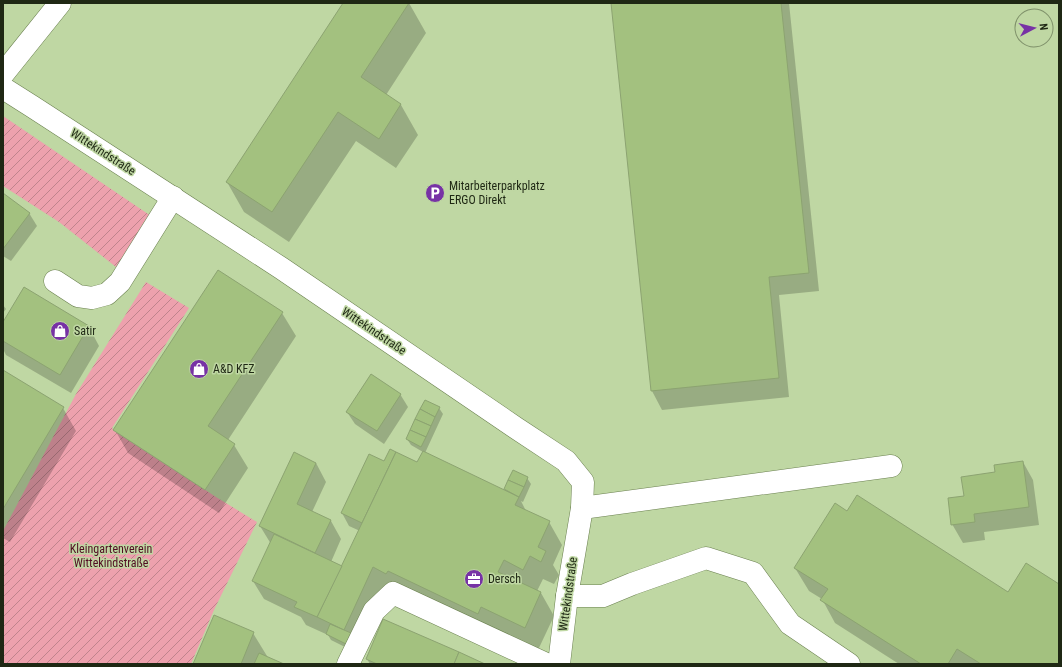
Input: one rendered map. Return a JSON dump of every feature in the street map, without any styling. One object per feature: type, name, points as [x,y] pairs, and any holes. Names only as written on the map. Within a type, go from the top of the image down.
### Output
[{"type":"street","points":[[3,74],[60,3]]},
{"type":"street","name":"Wittekindstraße","points":[[3,88],[281,268],[566,461],[583,482],[582,508],[567,596],[559,664]]},
{"type":"street","points":[[55,281],[78,296],[92,298],[106,294],[120,282],[173,197]]},
{"type":"street","points":[[582,508],[891,466]]},
{"type":"street","points":[[567,596],[604,596],[632,584],[706,558],[753,573],[790,624],[849,664]]},
{"type":"street","points":[[348,664],[374,611],[393,594],[546,664]]},
{"type":"green space","points":[[3,116],[151,216],[116,267],[59,222],[3,186]]},
{"type":"green space","name":"Kleingartenverein Wittekindstraße","points":[[146,282],[189,308],[112,428],[216,497],[257,522],[214,610],[191,664],[3,664],[3,531],[76,394]]},
{"type":"building","points":[[343,3],[409,3],[361,77],[401,104],[379,139],[338,112],[272,212],[226,182]]},
{"type":"building","points":[[611,3],[781,3],[809,273],[769,277],[779,378],[651,391]]},
{"type":"building","points":[[3,193],[30,213],[3,249]]},
{"type":"building","name":"A&D KFZ","points":[[218,270],[283,312],[208,426],[235,444],[205,490],[113,430]]},
{"type":"building","points":[[24,287],[89,326],[60,375],[3,341],[3,322]]},
{"type":"building","points":[[3,370],[64,407],[3,509]]},
{"type":"building","points":[[371,374],[401,394],[377,431],[346,412]]},
{"type":"building","points":[[425,400],[440,407],[435,417],[420,409]]},
{"type":"building","points":[[420,409],[435,417],[431,426],[415,419]]},
{"type":"building","points":[[415,419],[431,426],[426,437],[410,430]]},
{"type":"building","points":[[410,430],[426,437],[421,447],[406,439]]},
{"type":"building","points":[[390,449],[396,452],[362,523],[341,513],[369,454],[384,461]]},
{"type":"building","points":[[423,451],[519,497],[515,505],[550,521],[538,547],[546,551],[541,562],[530,556],[523,570],[504,560],[498,572],[541,592],[525,628],[481,607],[478,614],[388,571],[386,574],[373,567],[344,630],[317,617],[396,452],[417,462]]},
{"type":"building","points":[[294,452],[316,463],[297,504],[331,520],[315,553],[259,526]]},
{"type":"building","points":[[1023,461],[1029,507],[974,514],[975,522],[951,525],[948,498],[964,496],[961,477],[995,472],[994,465]]},
{"type":"building","points":[[513,470],[528,477],[524,487],[508,480]]},
{"type":"building","points":[[508,480],[524,487],[519,497],[504,489]]},
{"type":"building","points":[[857,495],[1008,592],[1026,563],[1059,584],[1059,664],[981,664],[957,649],[948,664],[921,664],[820,600],[828,589],[794,568],[835,503],[847,511]]},
{"type":"building","points":[[274,534],[342,566],[317,617],[294,607],[297,602],[252,581]]},
{"type":"building","points":[[214,615],[254,632],[241,664],[193,664]]},
{"type":"building","points":[[383,619],[459,652],[454,664],[377,664],[366,659]]},
{"type":"building","points":[[330,624],[351,633],[346,644],[326,634]]},
{"type":"building","points":[[459,652],[485,664],[454,664]]},
{"type":"building","points":[[259,653],[284,664],[254,664]]},
{"type":"place","name":"Mitarbeiterparkplatz ERGO Direkt","points":[[435,193]]},
{"type":"place","name":"Satir","points":[[60,331]]},
{"type":"place","name":"A&D KFZ","points":[[199,369]]},
{"type":"place","name":"Dersch","points":[[474,579]]}]
